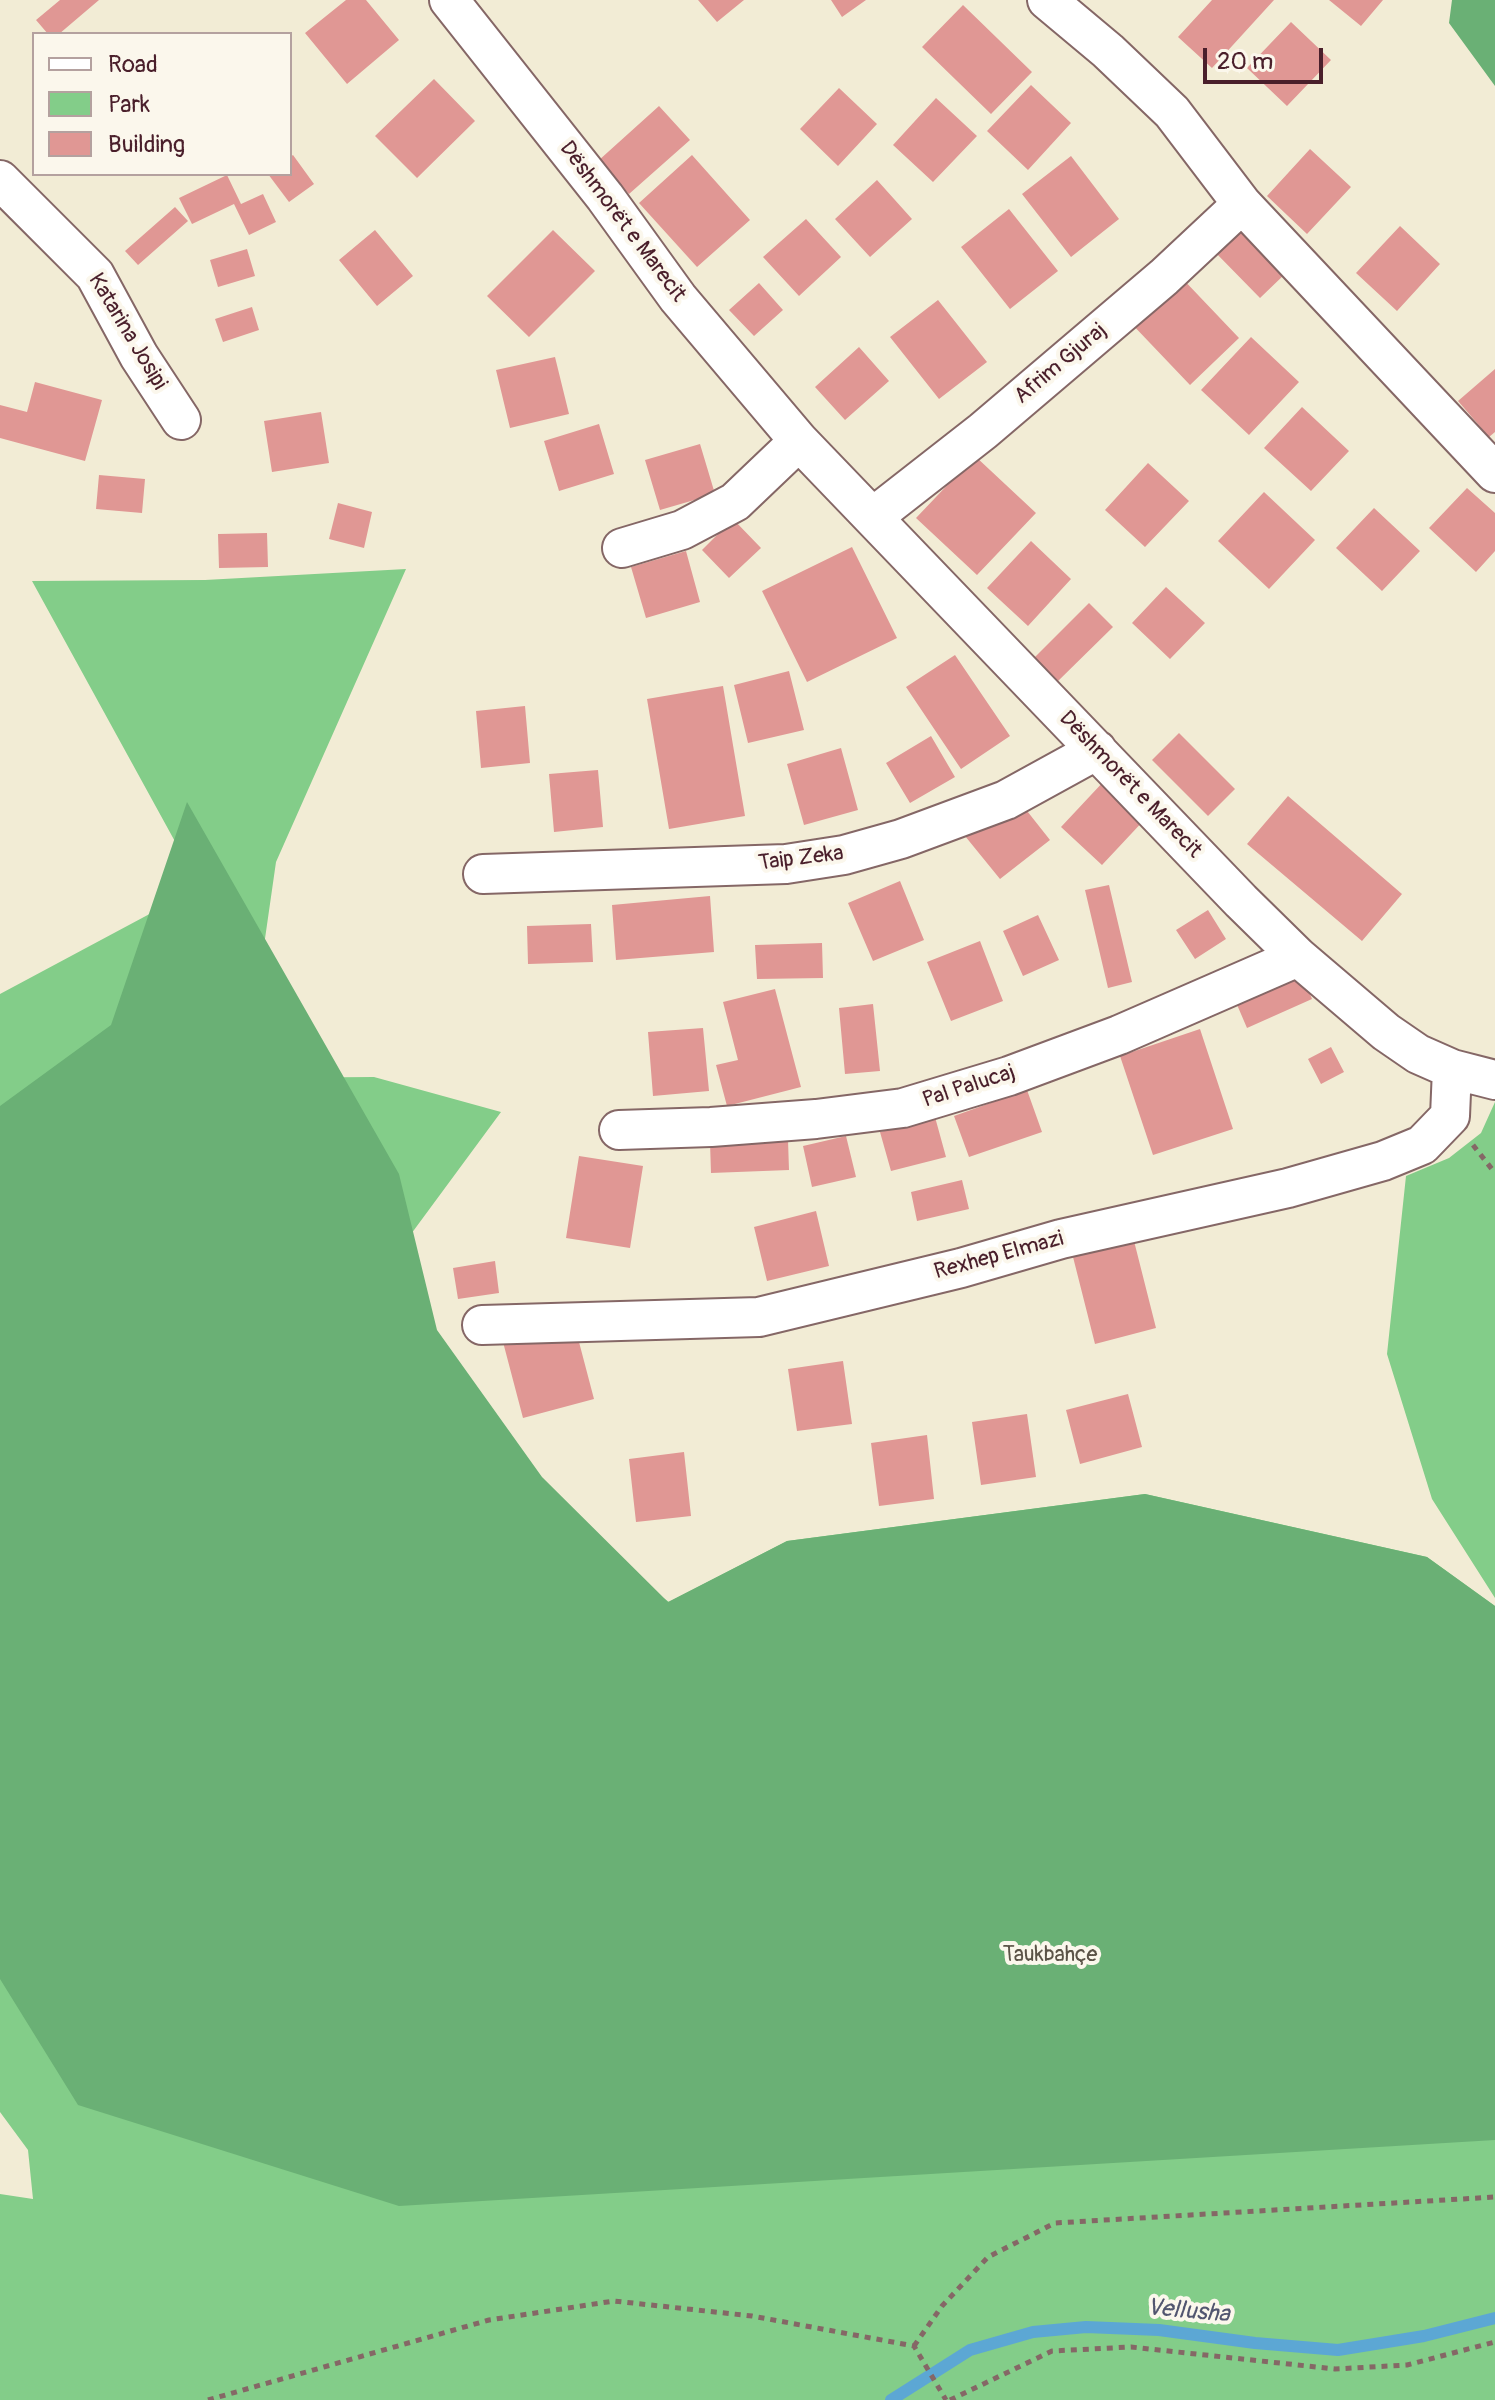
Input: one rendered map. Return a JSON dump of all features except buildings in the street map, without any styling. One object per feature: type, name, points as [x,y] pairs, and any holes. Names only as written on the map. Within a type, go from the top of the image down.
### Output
[{"type":"street","name":"Dëshmorët e Marecit","points":[[449,0],[605,197],[678,298],[799,441],[1241,901],[1298,957],[1386,1032],[1418,1054],[1452,1069],[1495,1080]]},
{"type":"street","points":[[1047,0],[1108,51],[1172,112],[1242,204],[1495,473]]},
{"type":"street","name":"Katarina Josipi","points":[[0,180],[95,275],[139,356],[181,420]]},
{"type":"street","name":"Afrim Gjuraj","points":[[873,517],[983,431],[1164,277],[1242,204]]},
{"type":"street","points":[[622,548],[682,530],[735,502],[799,441]]},
{"type":"street","name":"Taip Zeka","points":[[483,874],[773,864],[844,855],[901,839],[1006,800],[1097,750]]},
{"type":"street","name":"Pal Palucaj","points":[[619,1130],[801,1121],[903,1108],[1009,1076],[1119,1035],[1298,957]]},
{"type":"street","name":"Rexhep Elmazi","points":[[482,1325],[759,1317],[961,1268],[1061,1239],[1288,1188],[1383,1161],[1422,1145],[1450,1116],[1452,1069]]},
{"type":"path","points":[[914,2346],[942,2306],[988,2257],[1055,2223],[1495,2197]]},
{"type":"path","points":[[208,2400],[489,2320],[614,2301],[752,2316],[914,2346],[948,2400],[1052,2351],[1131,2347],[1335,2369],[1407,2365],[1495,2342]]},
{"type":"green space","points":[[1452,0],[1495,0],[1495,86],[1449,23]]},
{"type":"green space","name":"Taukbahçe","points":[[406,569],[276,862],[245,1078],[374,1077],[501,1112],[386,1268],[553,1518],[669,1602],[787,1541],[1145,1494],[1427,1557],[1495,1606],[1495,2400],[0,2400],[0,2194],[33,2199],[28,2150],[0,2112],[0,994],[200,887],[32,581],[205,580]]},
{"type":"green space","name":"Taukbahçe","points":[[187,802],[399,1174],[437,1330],[542,1477],[668,1602],[787,1541],[1145,1494],[1427,1557],[1495,1606],[1495,2140],[399,2206],[78,2105],[0,1979],[0,1106],[111,1025]]},
{"type":"green space","points":[[1495,1102],[1495,1598],[1432,1499],[1387,1354],[1406,1176],[1449,1158],[1481,1133]]},
{"type":"waterway","name":"Vellusha","points":[[891,2400],[970,2350],[1033,2332],[1086,2327],[1159,2330],[1338,2350],[1424,2336],[1495,2318]]}]
